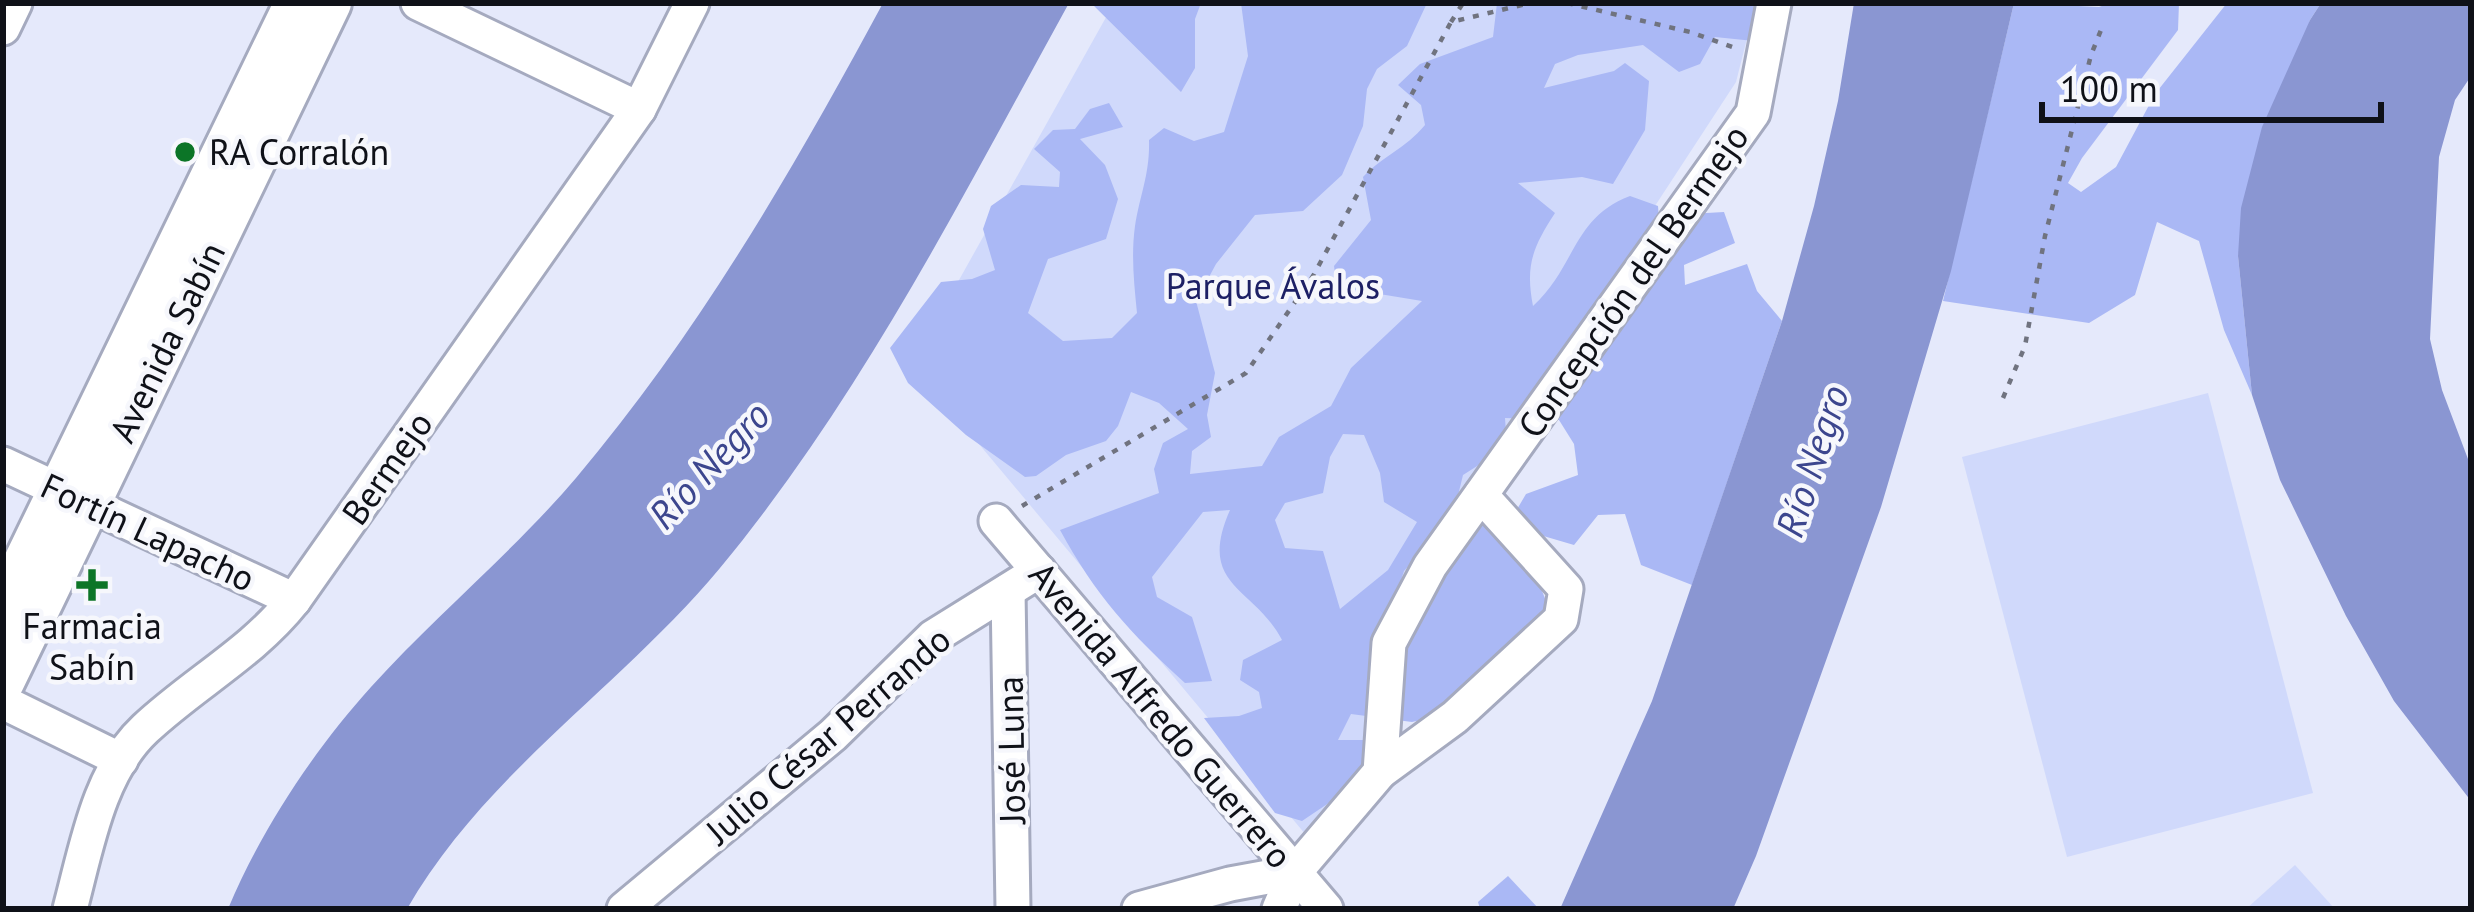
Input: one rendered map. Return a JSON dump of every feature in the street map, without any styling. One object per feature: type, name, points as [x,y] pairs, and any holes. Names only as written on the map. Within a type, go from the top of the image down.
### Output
[{"type":"main road","name":"Avenida Sabín","points":[[3,682],[74,496],[296,3]]},
{"type":"main road","name":"Avenida Sabín","points":[[3,607],[74,496],[330,3]]},
{"type":"street","points":[[3,28],[15,3]]},
{"type":"street","points":[[418,3],[640,109]]},
{"type":"street","name":"Bermejo","points":[[70,909],[97,814],[121,760],[143,731],[267,634],[293,600],[640,109],[692,3]]},
{"type":"street","name":"Concepción del Bermejo","points":[[1380,772],[1389,644],[1430,566],[1753,113],[1774,3]]},
{"type":"street","name":"Concepción del Bermejo","points":[[1766,58],[1800,3]]},
{"type":"street","name":"Fortín Lapacho","points":[[3,464],[293,600]]},
{"type":"street","points":[[1279,909],[1295,872],[1380,772],[1455,717],[1561,619],[1566,589],[1481,495]]},
{"type":"street","name":"Avenida Alfredo Guerrero","points":[[997,521],[1326,909]]},
{"type":"street","name":"Julio César Perrando","points":[[624,909],[833,735],[933,637],[1039,572]]},
{"type":"street","name":"José Luna","points":[[1008,591],[1013,909]]},
{"type":"street","points":[[3,702],[121,760]]},
{"type":"street","points":[[1139,909],[1295,872]]},
{"type":"path","points":[[997,521],[1246,373],[1313,276],[1463,3]]},
{"type":"path","points":[[1451,22],[1530,3]]},
{"type":"path","points":[[1567,3],[1690,32],[1766,58]]},
{"type":"path","points":[[2002,398],[2025,346],[2044,236],[2101,30]]},
{"type":"green space","name":"Parque Ávalos","points":[[1114,3],[1756,3],[1736,82],[1372,639],[1368,759],[1306,835],[912,364]]},
{"type":"green space","points":[[2208,393],[2313,793],[2067,857],[1962,457]]},
{"type":"green space","points":[[2295,865],[2335,909],[2246,909]]},
{"type":"shaded area","points":[[1091,3],[1201,3],[1195,19],[1195,68],[1181,92]]},
{"type":"shaded area","name":"Parque Ávalos","points":[[1241,3],[1427,3],[1407,46],[1377,69],[1367,89],[1363,126],[1342,175],[1303,211],[1255,215],[1216,264],[1196,301],[1215,373],[1207,415],[1211,437],[1192,451],[1190,474],[1262,466],[1279,437],[1331,406],[1351,368],[1422,301],[1337,287],[1334,266],[1371,220],[1363,177],[1425,125],[1421,105],[1398,85],[1420,64],[1493,37],[1497,3],[1764,3],[1754,41],[1715,37],[1700,64],[1679,72],[1643,45],[1578,55],[1555,64],[1544,88],[1614,71],[1625,63],[1649,81],[1645,130],[1613,184],[1582,177],[1518,183],[1555,213],[1533,257],[1533,306],[1596,217],[1630,196],[1658,206],[1660,232],[1632,251],[1644,260],[1689,214],[1724,212],[1735,243],[1684,265],[1685,285],[1747,264],[1757,291],[1782,321],[1692,585],[1641,565],[1625,514],[1598,515],[1574,545],[1540,535],[1516,511],[1526,494],[1578,475],[1574,444],[1559,420],[1505,418],[1507,447],[1463,475],[1453,516],[1404,571],[1383,636],[1418,626],[1428,588],[1479,518],[1522,558],[1549,611],[1453,713],[1412,722],[1351,714],[1338,740],[1365,740],[1369,767],[1351,788],[1302,821],[1275,813],[1204,718],[1239,716],[1262,708],[1259,692],[1240,680],[1243,660],[1282,640],[1224,571],[1221,535],[1230,510],[1203,512],[1152,577],[1157,597],[1192,617],[1212,681],[1185,683],[1147,647],[1101,594],[1060,530],[1159,493],[1154,469],[1163,443],[1188,429],[1159,403],[1131,392],[1118,426],[1106,441],[1025,477],[966,435],[908,383],[890,348],[941,282],[972,279],[995,270],[983,229],[991,206],[1021,185],[1059,187],[1060,172],[1034,149],[1053,130],[1075,129],[1090,109],[1109,103],[1123,127],[1080,139],[1105,165],[1118,199],[1106,239],[1048,259],[1028,313],[1063,341],[1112,338],[1137,313],[1134,237],[1149,140],[1164,128],[1194,141],[1224,132],[1248,56]],"holes":[[[1343,434],[1364,435],[1380,473],[1384,502],[1417,522],[1388,570],[1340,609],[1323,551],[1285,548],[1275,520],[1285,503],[1323,493],[1330,457]]]},
{"type":"shaded area","points":[[2014,3],[2099,7],[2179,3],[2178,30],[2068,183],[2081,192],[2116,167],[2155,94],[2227,3],[2321,3],[2310,20],[2238,256],[2252,395],[2224,330],[2199,241],[2157,222],[2135,295],[2089,323],[1943,301]]},
{"type":"shaded area","points":[[1508,876],[1539,909],[1480,909],[1478,902]]},
{"type":"water","name":"Río Negro","points":[[883,3],[1069,3],[908,294],[771,502],[681,611],[475,815],[407,909],[228,909],[273,821],[350,711],[552,505],[663,366],[779,188]]},
{"type":"water","name":"Río Negro","points":[[1854,3],[2014,3],[1951,271],[1881,507],[1733,909],[1560,909],[1652,701],[1782,321],[1838,101]]},
{"type":"water","points":[[2321,3],[2471,3],[2471,76],[2455,100],[2439,157],[2430,339],[2442,390],[2471,467],[2471,801],[2394,701],[2346,616],[2280,480],[2252,395],[2238,256],[2241,208],[2262,127]]},
{"type":"place","name":"RA Corralón","points":[[185,152]]},
{"type":"place","name":"Farmacia Sabín","points":[[92,585]]}]
